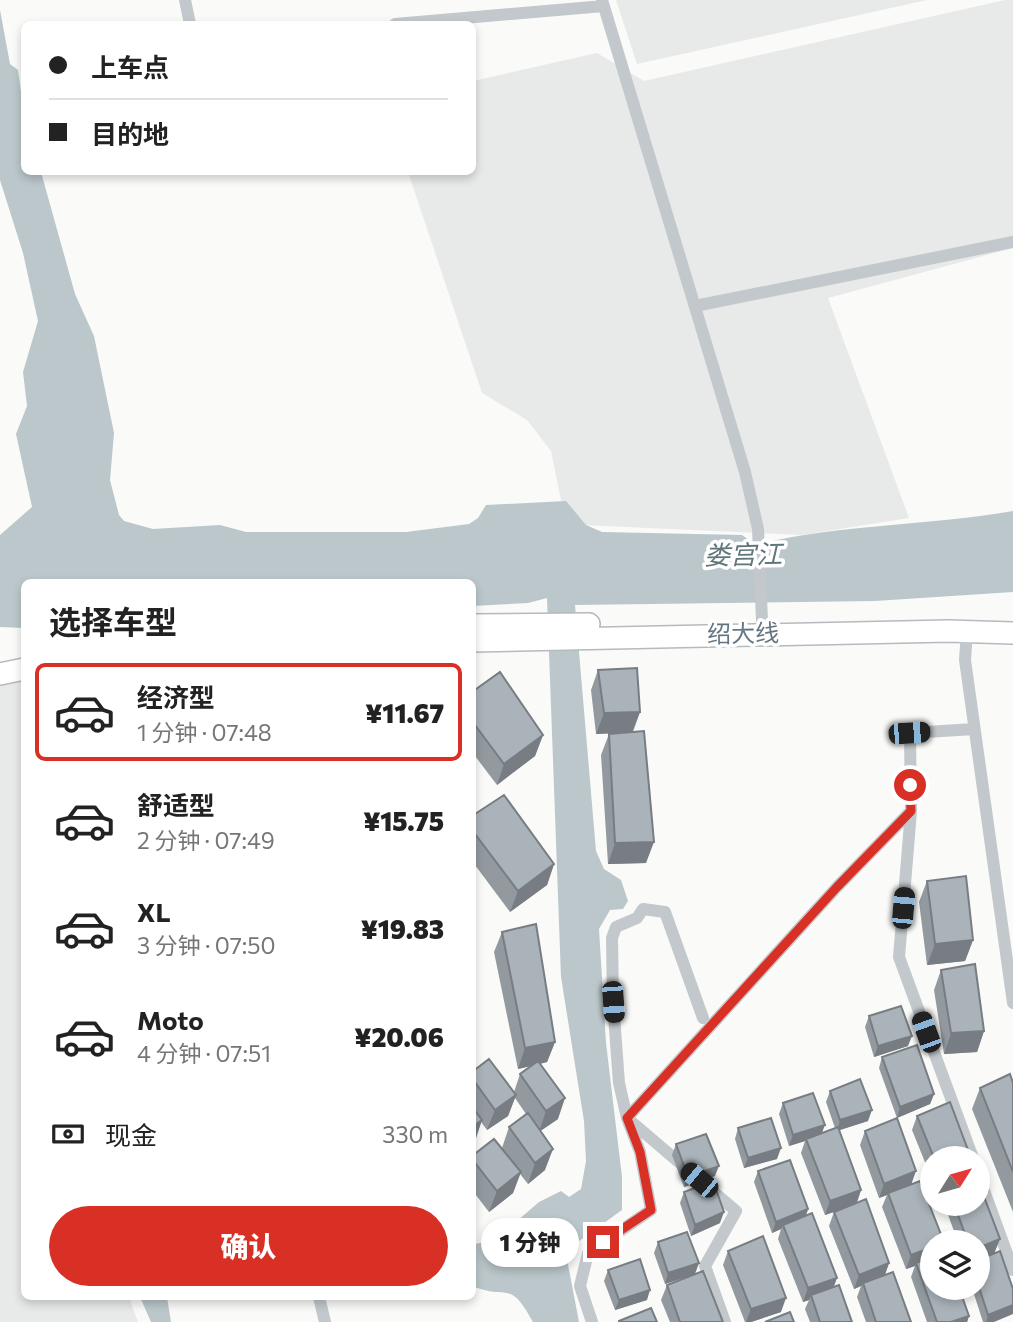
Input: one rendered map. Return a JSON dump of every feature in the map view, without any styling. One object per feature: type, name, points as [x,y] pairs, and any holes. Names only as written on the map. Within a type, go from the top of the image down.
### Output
[{"type":"main road","name":"绍大线","points":[[580,630],[761,610],[1013,623]]},
{"type":"main road","name":"绍大线","points":[[476,625],[539,631],[1013,633]]},
{"type":"main road","name":"绍大线","points":[[476,640],[539,631]]},
{"type":"main road","points":[[0,660],[21,656]]},
{"type":"main road","points":[[0,674],[21,670]]},
{"type":"street","points":[[186,0],[190,21]]},
{"type":"street","points":[[425,21],[603,3],[745,472],[758,529],[761,610]]},
{"type":"street","points":[[695,306],[1013,242]]},
{"type":"street","points":[[967,631],[965,660],[1013,1003]]},
{"type":"street","points":[[969,1146],[899,957],[911,811],[909,733],[974,729]]},
{"type":"street","points":[[627,1118],[828,897],[911,811]]},
{"type":"street","points":[[592,1322],[580,1286],[588,1253],[651,1210],[640,1152],[627,1118],[619,1083],[612,938],[617,927],[637,918],[643,909],[665,912],[703,1018]]},
{"type":"street","points":[[627,1118],[736,1211],[705,1266],[725,1322]]},
{"type":"street","points":[[990,1207],[1013,1270]]},
{"type":"street","points":[[320,1300],[325,1322]]},
{"type":"shaded area","points":[[616,0],[927,0],[637,64]]},
{"type":"shaded area","points":[[1013,0],[1013,248],[828,298],[909,518],[802,535],[582,525],[561,500],[551,451],[527,420],[482,393],[409,175],[476,175],[476,80],[597,53],[644,81]]},
{"type":"shaded area","points":[[21,681],[21,1300],[130,1300],[138,1322],[0,1322],[0,685]]},
{"type":"water","name":"娄宫江","points":[[0,10],[10,64],[18,70],[21,92],[21,175],[42,175],[75,294],[94,336],[114,433],[110,480],[119,515],[124,521],[153,529],[220,525],[246,532],[406,532],[469,524],[478,518],[486,505],[566,501],[586,525],[602,532],[742,535],[756,545],[819,533],[1013,511],[1013,592],[875,601],[575,605],[596,851],[604,869],[621,880],[628,901],[623,909],[610,910],[599,929],[606,1043],[622,1177],[622,1210],[575,1244],[567,1259],[579,1322],[533,1322],[513,1295],[476,1287],[476,1244],[494,1241],[539,1202],[561,1191],[569,1197],[581,1189],[586,1161],[584,1121],[561,977],[547,598],[528,603],[476,606],[476,579],[21,579],[21,628],[0,627],[0,535],[32,507],[16,434],[27,406],[23,372],[38,321],[23,253],[0,180]]},
{"type":"water","points":[[141,1300],[167,1300],[171,1322],[151,1322]]},
{"type":"building","points":[[637,668],[640,712],[604,713],[598,670]]},
{"type":"building","points":[[500,672],[543,735],[504,764],[476,726],[476,689]]},
{"type":"building","points":[[644,731],[654,842],[615,843],[609,734]]},
{"type":"building","points":[[504,795],[554,864],[518,891],[476,835],[476,813]]},
{"type":"building","points":[[966,876],[973,940],[935,944],[927,881]]},
{"type":"building","points":[[536,924],[555,1042],[525,1048],[502,932]]},
{"type":"building","points":[[975,964],[984,1031],[951,1033],[941,970]]},
{"type":"building","points":[[901,1006],[912,1036],[878,1046],[869,1016]]},
{"type":"building","points":[[917,1045],[934,1094],[900,1107],[882,1057]]},
{"type":"building","points":[[489,1059],[516,1095],[495,1110],[476,1084],[476,1069]]},
{"type":"building","points":[[538,1061],[565,1098],[546,1111],[520,1074]]},
{"type":"building","points":[[1010,1074],[1013,1083],[1013,1172],[980,1088]]},
{"type":"building","points":[[860,1079],[872,1110],[840,1120],[830,1091]]},
{"type":"building","points":[[813,1093],[825,1125],[793,1135],[783,1103]]},
{"type":"building","points":[[950,1102],[966,1146],[929,1146],[917,1116]]},
{"type":"building","points":[[476,1112],[482,1120],[476,1124]]},
{"type":"building","points":[[528,1113],[553,1149],[535,1163],[509,1127]]},
{"type":"building","points":[[771,1118],[781,1148],[748,1158],[738,1128]]},
{"type":"building","points":[[897,1118],[916,1171],[884,1184],[865,1131]]},
{"type":"building","points":[[838,1127],[861,1190],[830,1201],[806,1139]]},
{"type":"building","points":[[706,1134],[719,1166],[688,1177],[676,1144]]},
{"type":"building","points":[[494,1139],[521,1172],[497,1191],[476,1164],[476,1153]]},
{"type":"building","points":[[790,1160],[808,1209],[776,1222],[758,1171]]},
{"type":"building","points":[[713,1181],[724,1212],[695,1225],[684,1192]]},
{"type":"building","points":[[920,1181],[920,1216],[934,1216],[939,1230],[920,1230],[920,1252],[911,1255],[888,1193]]},
{"type":"building","points":[[866,1199],[889,1263],[859,1275],[834,1212]]},
{"type":"building","points":[[812,1213],[837,1278],[808,1288],[783,1225]]},
{"type":"building","points":[[990,1213],[1000,1239],[990,1243],[990,1230],[964,1230],[958,1216],[990,1216]]},
{"type":"building","points":[[687,1232],[699,1263],[668,1273],[658,1242]]},
{"type":"building","points":[[763,1236],[786,1298],[751,1309],[728,1251]]},
{"type":"building","points":[[1000,1251],[1013,1289],[1013,1305],[988,1315],[983,1300],[990,1300],[990,1255]]},
{"type":"building","points":[[640,1259],[650,1290],[619,1300],[608,1270]]},
{"type":"building","points":[[703,1271],[723,1322],[680,1322],[667,1285]]},
{"type":"building","points":[[893,1272],[911,1322],[876,1322],[863,1283]]},
{"type":"building","points":[[839,1285],[852,1322],[820,1322],[811,1295]]},
{"type":"building","points":[[929,1300],[963,1300],[969,1316],[951,1322],[937,1322]]},
{"type":"building","points":[[651,1308],[657,1322],[619,1322],[619,1321]]},
{"type":"building","points":[[790,1312],[794,1322],[765,1322]]},
{"type":"route","points":[[603,1242],[651,1210],[640,1152],[627,1118],[837,887],[911,811],[910,785]]}]
